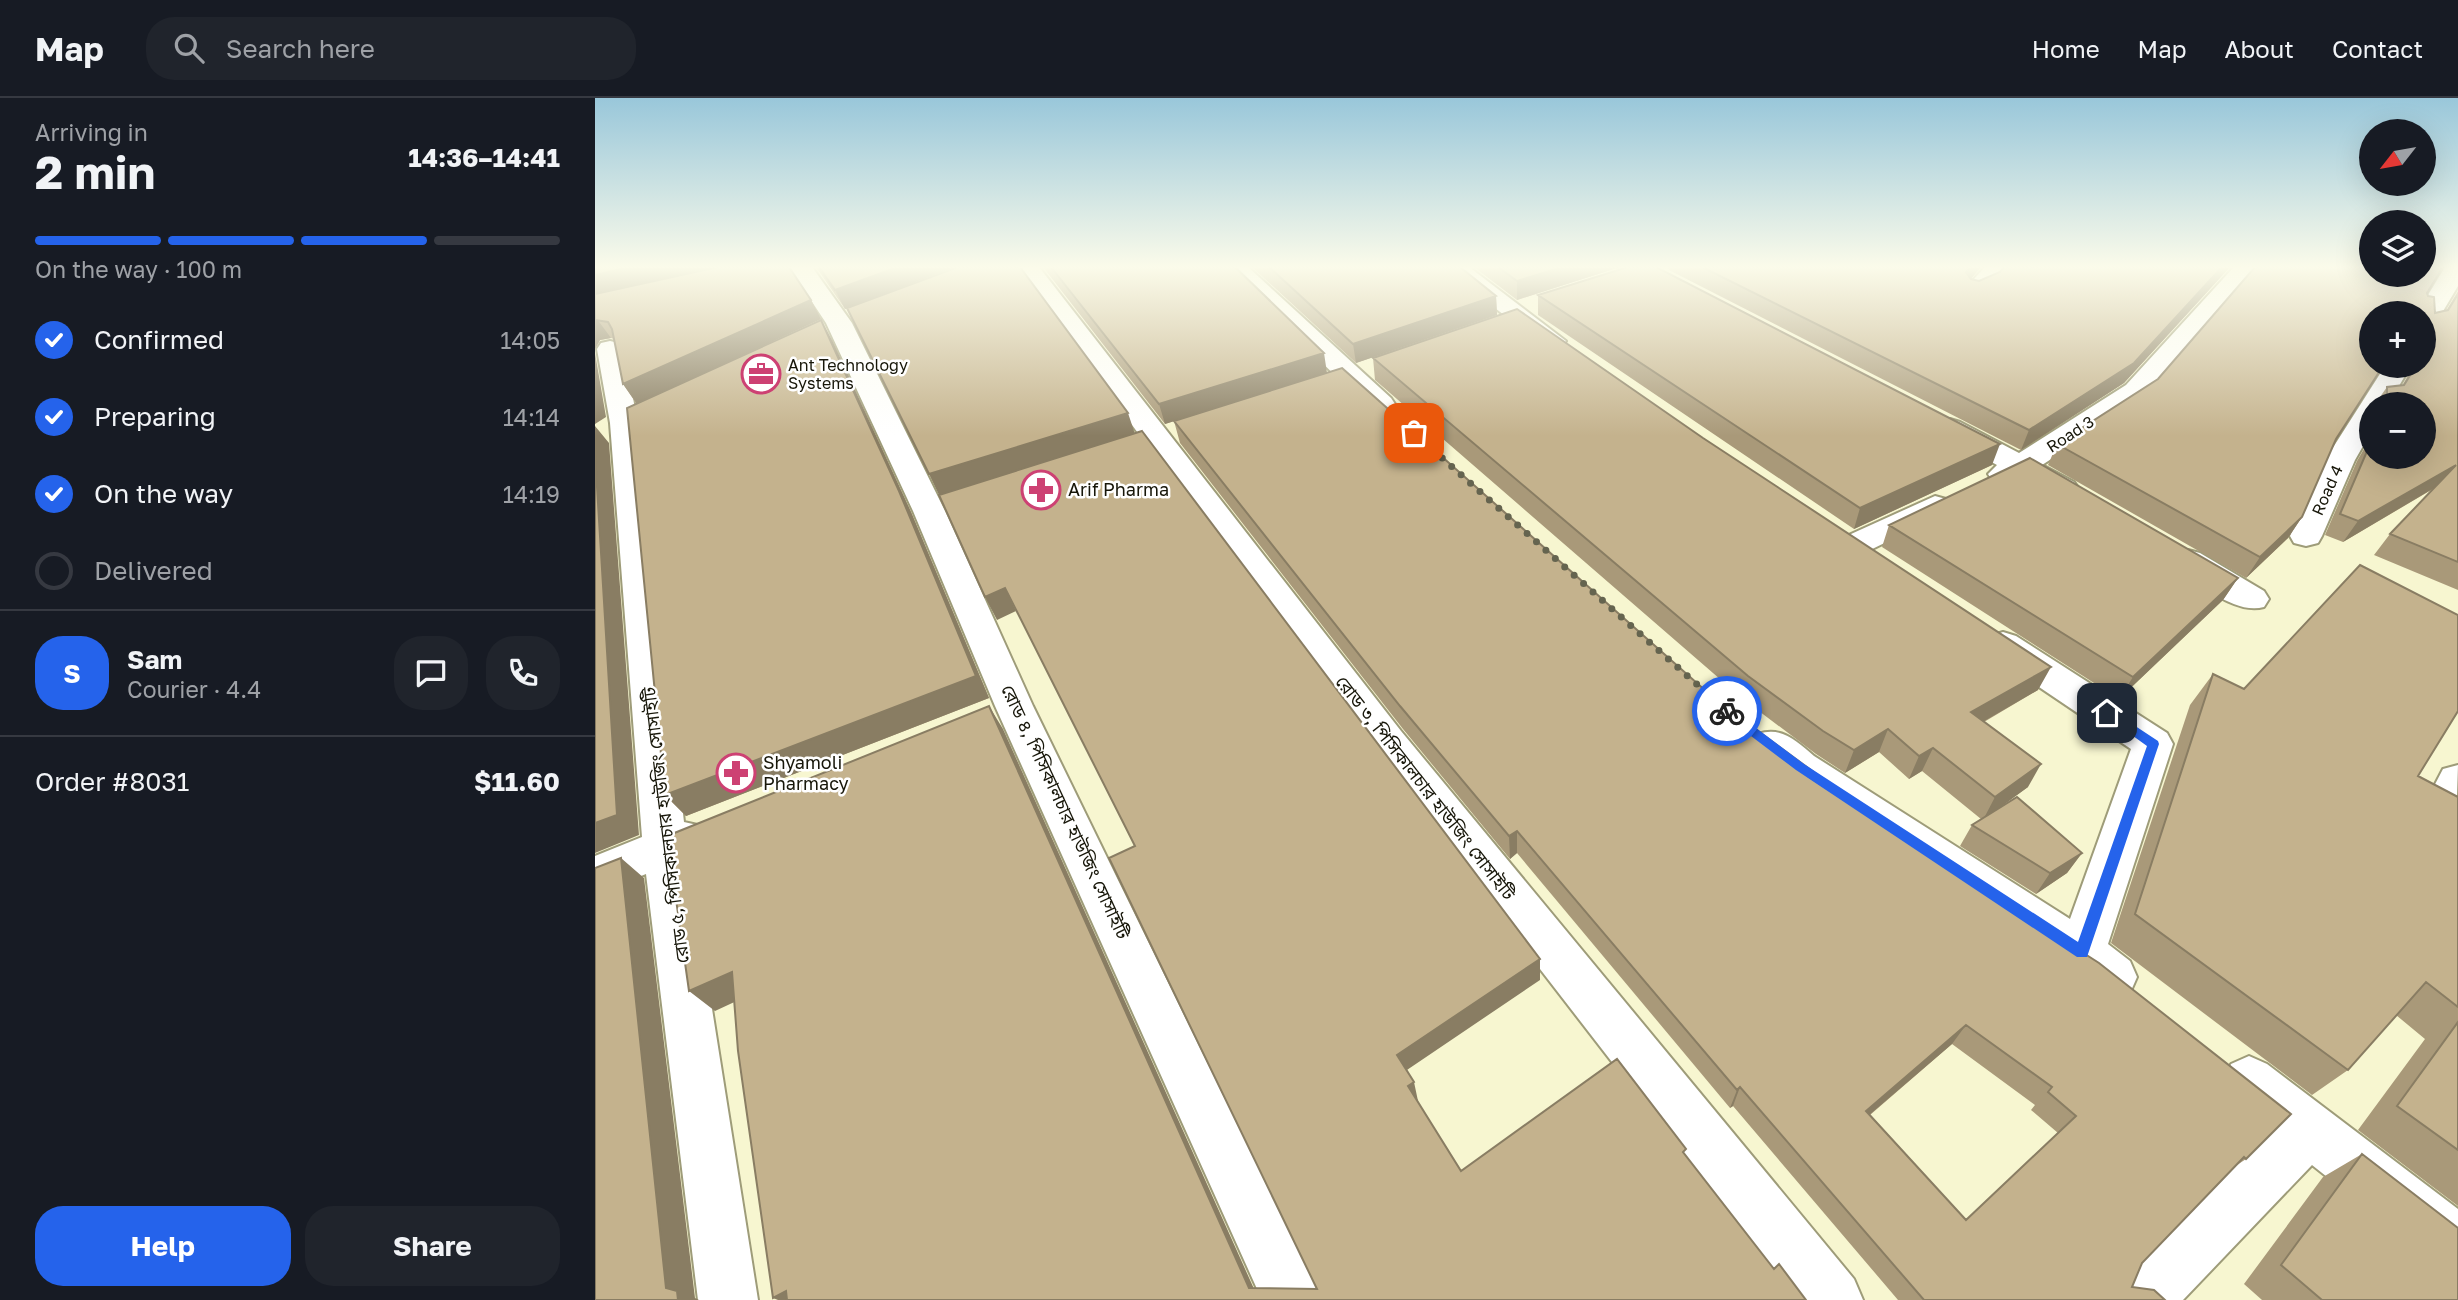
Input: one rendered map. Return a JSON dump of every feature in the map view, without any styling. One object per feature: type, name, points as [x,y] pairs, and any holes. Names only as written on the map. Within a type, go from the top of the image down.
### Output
[{"type":"street","name":"রোড ৪, পিসিকালচার হাউজিং সোসাইটি","points":[[839,323],[942,507],[1014,706],[1293,1300]]},
{"type":"street","name":"রোড ৩, পিসিকালচার হাউজিং সোসাইটি","points":[[1069,323],[1387,742],[1833,1300]]},
{"type":"street","points":[[1294,323],[1414,433]]},
{"type":"street","points":[[1527,323],[1576,357]]},
{"type":"street","name":"Road 3","points":[[1852,545],[2022,465],[2136,391],[2197,323]]},
{"type":"street","name":"রোড ৫, পিসিকালচার হাউজিং সোসাইটি","points":[[610,349],[623,424],[665,848],[728,1300]]},
{"type":"street","points":[[1929,417],[2022,465],[2091,505]]},
{"type":"street","name":"Road 4","points":[[2306,536],[2340,460],[2359,429]]},
{"type":"street","points":[[2160,545],[2252,599]]},
{"type":"street","points":[[1980,630],[2153,744],[2082,952]]},
{"type":"street","points":[[975,722],[1014,706]]},
{"type":"street","points":[[1738,719],[1800,767],[2082,952],[2147,1003]]},
{"type":"street","points":[[595,875],[717,827]]},
{"type":"street","points":[[2223,1062],[2458,1245]]},
{"type":"street","points":[[2142,1300],[2309,1129]]},
{"type":"building","points":[[609,323],[759,323],[623,384]]},
{"type":"building","points":[[814,323],[822,323],[899,491],[976,676],[665,795],[627,408]]},
{"type":"building","points":[[854,323],[1061,323],[1128,413],[929,474]]},
{"type":"building","points":[[1095,323],[1293,323],[1324,353],[1159,404]]},
{"type":"building","points":[[1330,323],[1415,323],[1353,344]]},
{"type":"building","points":[[1476,323],[1537,323],[1703,438],[2051,667],[1971,712],[2041,764],[1995,797],[1933,748],[1919,756],[1888,729],[1854,750],[1823,731],[1748,676],[1373,358]]},
{"type":"building","points":[[1580,323],[1765,323],[2000,444],[1860,508]]},
{"type":"building","points":[[1815,323],[2171,323],[2134,363],[2029,430]]},
{"type":"building","points":[[2206,323],[2359,323],[2359,378],[2375,378],[2366,392],[2359,392],[2359,403],[2336,439],[2302,517],[2260,557],[2057,444],[2158,379]]},
{"type":"building","points":[[2436,323],[2458,323],[2458,562],[2390,534],[2456,465],[2358,521],[2340,514],[2359,469],[2436,469],[2436,392],[2387,392],[2387,387],[2404,385],[2408,378],[2436,378]]},
{"type":"building","points":[[1342,368],[1716,700],[1815,773],[1809,777],[1926,853],[1931,850],[2007,900],[2004,902],[2099,963],[2291,1114],[2246,1159],[2244,1157],[2142,1263],[2132,1287],[2154,1290],[2165,1300],[1924,1300],[1740,1087],[1737,1090],[1517,831],[1509,836],[1400,706],[1174,421]],"holes":[[[1966,1025],[2052,1087],[2048,1092],[2076,1116],[1966,1220],[1866,1111]]]},
{"type":"building","points":[[1142,431],[1540,959],[1397,1055],[1414,1082],[1408,1086],[1461,1171],[1617,1059],[1686,1149],[1683,1152],[1774,1269],[1779,1264],[1806,1300],[787,1300],[786,1291],[773,1298],[738,1051],[732,972],[689,991],[667,836],[989,706],[1249,1288],[1317,1289],[1109,858],[1135,846],[1005,588],[985,597],[939,495]]},
{"type":"building","points":[[595,454],[617,815],[595,823]]},
{"type":"building","points":[[2030,458],[2238,578],[2133,677],[1889,525]]},
{"type":"building","points":[[2360,565],[2458,615],[2458,711],[2418,776],[2458,797],[2458,1007],[2426,982],[2348,1070],[2135,914],[2213,674],[2244,689]]},
{"type":"building","points":[[2017,797],[2082,853],[2050,873],[1972,825]]},
{"type":"building","points":[[621,858],[666,1288],[677,1291],[678,1300],[595,1300],[595,868]]},
{"type":"building","points":[[2458,1022],[2458,1150],[2397,1106]]},
{"type":"building","points":[[2362,1154],[2458,1228],[2458,1300],[2322,1300],[2281,1265]]},
{"type":"way so far","points":[[1414,433],[1727,711]]},
{"type":"place","name":"Ant Technology Systems","points":[[761,374]]},
{"type":"place","name":"Arif Pharma","points":[[1041,490]]},
{"type":"place","name":"Shyamoli Pharmacy","points":[[736,773]]},
{"type":"route","points":[[1727,711],[1800,767],[2082,952],[2153,744],[2107,713]]}]
